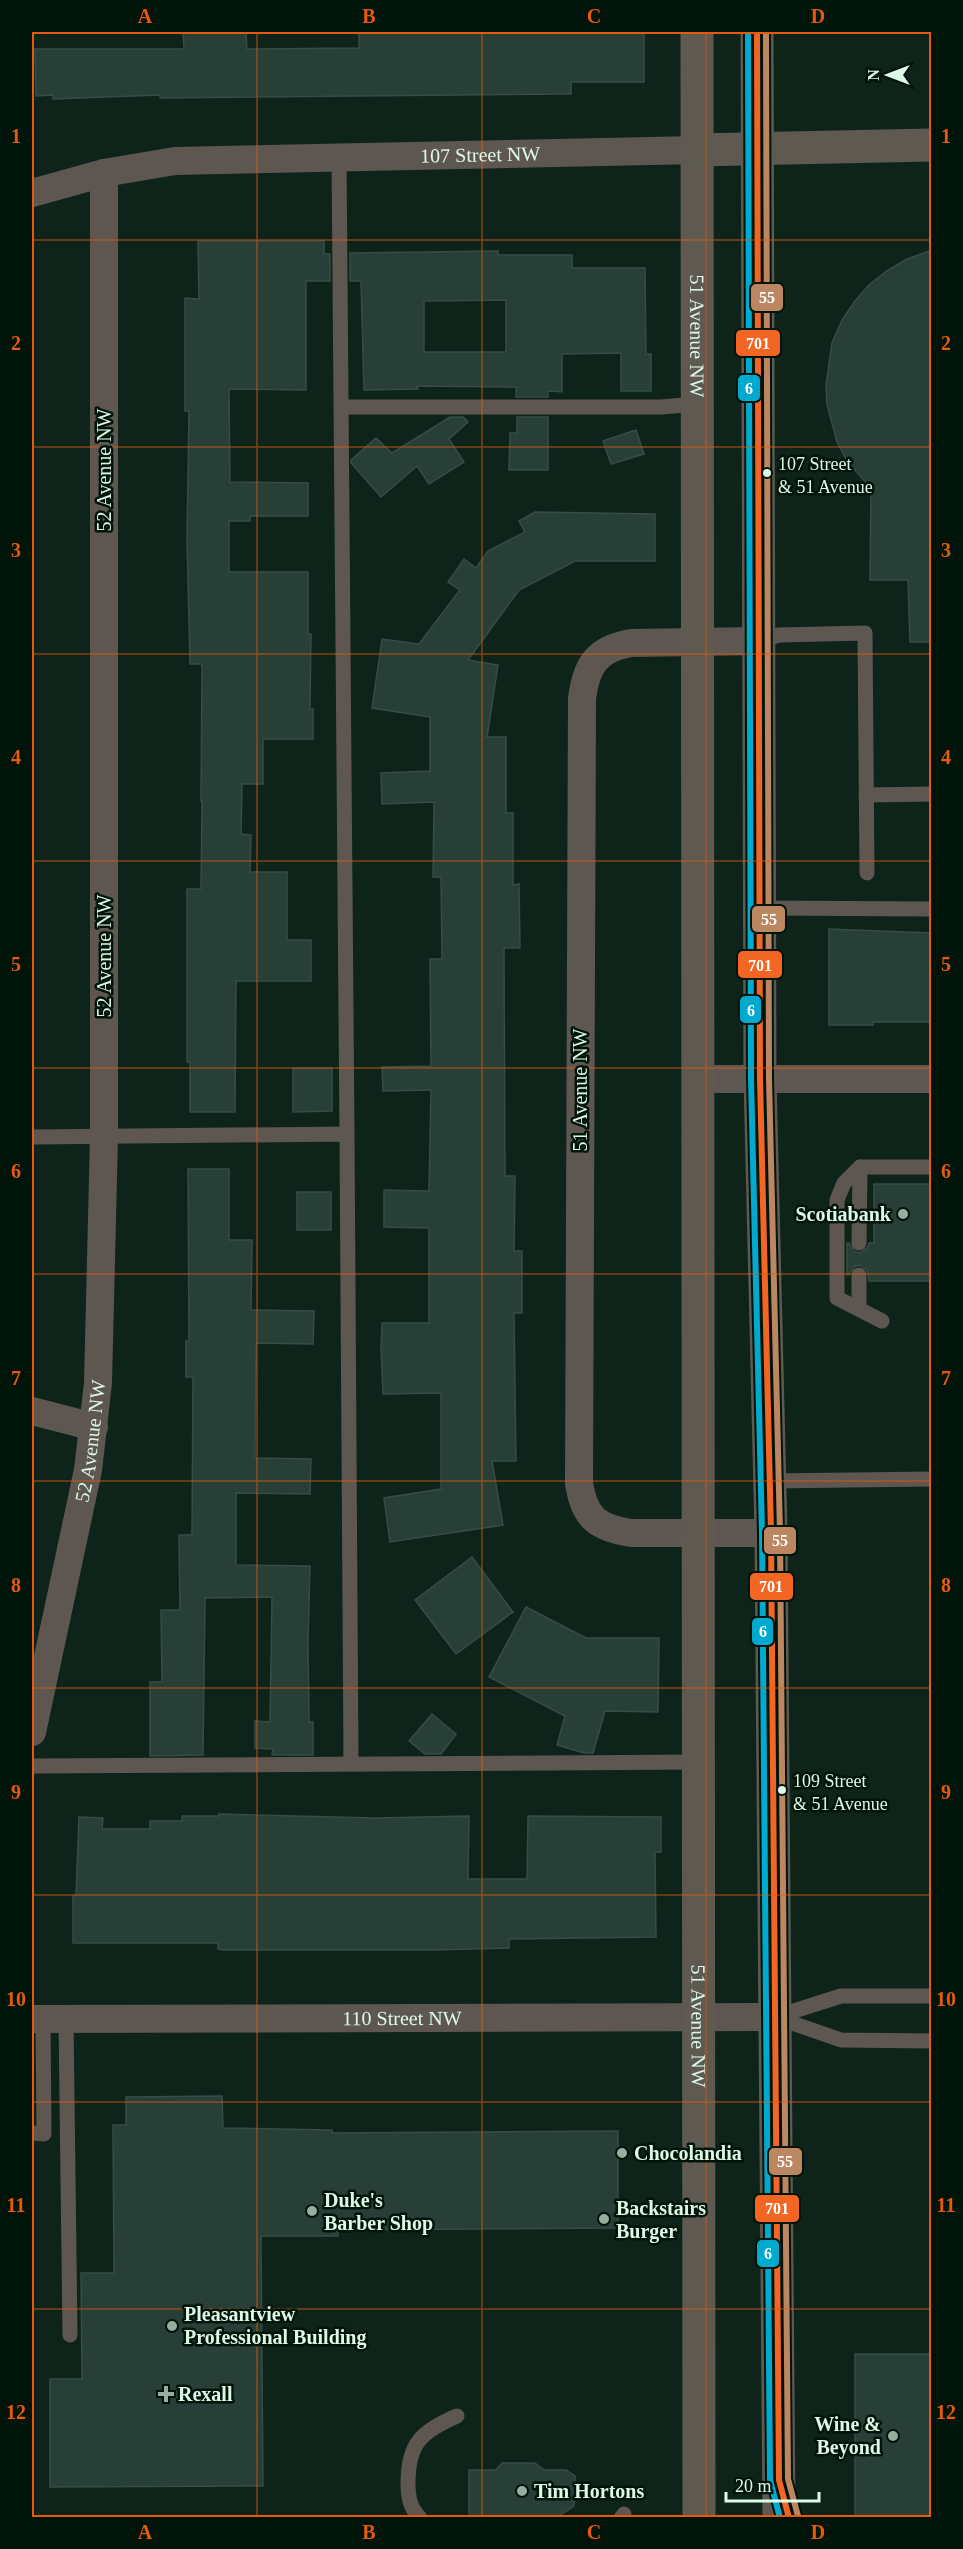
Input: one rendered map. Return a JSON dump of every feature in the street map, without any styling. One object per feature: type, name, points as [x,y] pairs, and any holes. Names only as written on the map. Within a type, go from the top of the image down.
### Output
[{"type":"main road","name":"51 Avenue NW","points":[[697,32],[699,2517]]},
{"type":"main road","points":[[757,32],[760,1079],[771,1533],[779,2517]]},
{"type":"main road","name":"107 Street NW","points":[[697,150],[932,145]]},
{"type":"main road","points":[[779,2480],[789,2517]]},
{"type":"street","name":"107 Street NW","points":[[32,193],[104,173],[175,161],[697,150]]},
{"type":"street","name":"52 Avenue NW","points":[[32,1732],[40,1647],[88,1470],[94,1427],[102,1313],[104,173]]},
{"type":"street","name":"51 Avenue NW","points":[[759,641],[616,645],[597,658],[588,670],[584,682],[582,699],[579,1483],[584,1506],[591,1517],[614,1530],[631,1533],[771,1533]]},
{"type":"street","points":[[698,1079],[932,1079]]},
{"type":"street","points":[[32,1411],[94,1427]]},
{"type":"street","name":"110 Street NW","points":[[47,2019],[775,2017]]},
{"type":"lane","points":[[339,156],[351,1763]]},
{"type":"lane","points":[[341,407],[661,407],[697,404]]},
{"type":"lane","points":[[759,641],[779,635],[865,633],[867,873]]},
{"type":"lane","points":[[866,795],[932,794]]},
{"type":"lane","points":[[760,908],[932,909]]},
{"type":"lane","points":[[32,1137],[346,1134]]},
{"type":"lane","points":[[882,1321],[837,1298],[837,1200],[844,1183],[860,1167],[932,1167]]},
{"type":"lane","points":[[859,1243],[860,1167]]},
{"type":"lane","points":[[859,1275],[859,1309]]},
{"type":"lane","points":[[770,1481],[932,1479]]},
{"type":"lane","points":[[32,1766],[698,1762]]},
{"type":"lane","points":[[775,2017],[841,1996],[932,1996]]},
{"type":"lane","points":[[775,2017],[841,2040],[932,2041]]},
{"type":"lane","points":[[32,2133],[44,2134],[47,2019]]},
{"type":"lane","points":[[47,2019],[70,2335]]},
{"type":"lane","points":[[420,2517],[408,2495],[408,2462],[412,2451],[417,2442],[430,2430],[457,2416]]},
{"type":"building","points":[[183,32],[246,32],[247,49],[359,48],[359,32],[644,32],[644,82],[571,82],[571,94],[160,98],[160,95],[53,99],[53,95],[36,96],[35,49],[184,49]]},
{"type":"building","points":[[198,241],[324,241],[324,254],[330,254],[330,281],[306,281],[306,390],[229,389],[230,482],[308,483],[308,516],[250,516],[250,521],[229,521],[229,572],[308,572],[308,634],[311,634],[310,709],[313,709],[313,739],[263,739],[263,784],[242,784],[241,834],[251,835],[250,872],[287,872],[287,940],[311,940],[311,981],[236,981],[235,1112],[190,1112],[190,1062],[187,1062],[187,889],[201,889],[202,664],[190,664],[187,540],[189,411],[185,411],[185,298],[199,299]]},
{"type":"building","points":[[932,250],[932,642],[910,642],[908,580],[870,580],[871,489],[846,459],[837,442],[827,405],[826,385],[832,343],[842,320],[855,301],[870,284],[888,270],[907,259]]},
{"type":"building","points":[[498,251],[498,255],[572,255],[572,268],[645,268],[646,354],[651,354],[651,391],[621,391],[621,353],[562,354],[562,392],[548,391],[548,397],[516,397],[516,387],[416,386],[418,389],[364,390],[361,281],[350,281],[350,253]],"holes":[[[506,300],[506,352],[424,352],[424,301]]]},
{"type":"building","points":[[450,417],[463,417],[468,422],[449,439],[464,462],[429,484],[417,466],[381,497],[351,463],[351,460],[376,438],[392,453]]},
{"type":"building","points":[[517,417],[548,417],[548,470],[509,470],[510,433],[517,433]]},
{"type":"building","points":[[636,430],[644,454],[611,464],[603,441]]},
{"type":"building","points":[[535,512],[655,514],[655,561],[575,561],[519,590],[468,660],[498,665],[487,737],[506,737],[506,813],[513,813],[513,885],[519,884],[520,948],[504,948],[505,1176],[515,1176],[514,1251],[522,1251],[522,1313],[514,1313],[516,1461],[492,1461],[503,1525],[390,1542],[384,1498],[441,1489],[441,1393],[383,1394],[381,1349],[382,1323],[429,1323],[429,1228],[384,1227],[384,1190],[429,1191],[431,1090],[383,1091],[382,1067],[431,1066],[430,959],[442,959],[441,877],[433,877],[434,802],[382,804],[381,773],[430,771],[430,717],[372,708],[382,639],[419,644],[460,590],[448,582],[464,559],[476,568],[488,551],[525,532],[519,521]]},
{"type":"building","points":[[829,929],[932,933],[932,1022],[829,1025]]},
{"type":"building","points":[[293,1068],[332,1068],[332,1111],[293,1112]]},
{"type":"building","points":[[188,1169],[229,1169],[229,1240],[252,1240],[251,1310],[314,1311],[313,1344],[256,1343],[255,1458],[311,1459],[310,1494],[236,1493],[236,1565],[310,1566],[309,1722],[313,1722],[313,1755],[272,1755],[273,1749],[255,1748],[255,1721],[270,1722],[272,1597],[205,1598],[203,1755],[150,1756],[150,1682],[162,1682],[161,1610],[180,1610],[179,1535],[192,1535],[193,1377],[186,1377],[186,1341],[189,1341]]},
{"type":"building","name":"Scotiabank","points":[[874,1184],[932,1184],[932,1281],[869,1281],[867,1270],[860,1265],[854,1267],[847,1275],[847,1243],[859,1253],[867,1248],[869,1243],[874,1243]]},
{"type":"building","points":[[297,1192],[331,1192],[331,1230],[297,1230]]},
{"type":"building","points":[[472,1557],[513,1612],[456,1654],[415,1600]]},
{"type":"building","points":[[526,1607],[586,1638],[659,1638],[658,1712],[605,1711],[593,1753],[584,1753],[557,1745],[565,1716],[489,1677]]},
{"type":"building","points":[[432,1714],[456,1734],[441,1754],[425,1754],[409,1741]]},
{"type":"building","points":[[219,1814],[375,1818],[469,1816],[468,1879],[527,1879],[528,1816],[661,1817],[661,1852],[655,1852],[656,1937],[509,1939],[509,1948],[433,1950],[223,1950],[218,1949],[218,1943],[73,1943],[73,1896],[76,1896],[79,1817],[103,1818],[102,1829],[150,1829],[150,1821],[182,1821],[182,1816],[219,1816]]},
{"type":"building","name":"Pleasantview Professional Building","points":[[222,2096],[223,2128],[332,2130],[332,2133],[618,2131],[618,2228],[338,2230],[338,2236],[261,2236],[263,2486],[50,2487],[50,2379],[82,2379],[81,2273],[114,2273],[113,2125],[126,2125],[126,2097]]},
{"type":"building","name":"Wine & Beyond","points":[[855,2354],[932,2354],[932,2517],[855,2517]]},
{"type":"building","name":"Tim Hortons","points":[[502,2463],[535,2463],[544,2470],[566,2470],[575,2476],[574,2506],[557,2517],[469,2517],[469,2470],[496,2470]]},
{"type":"transit line","name":"6","points":[[748,32],[751,1079],[762,1533],[770,2480],[780,2518]]},
{"type":"transit line","name":"701","points":[[757,32],[760,1079],[771,1533],[779,2480],[789,2518]]},
{"type":"transit line","name":"55","points":[[766,32],[769,1079],[780,1533],[788,2479],[798,2516]]},
{"type":"place","name":"107 Street & 51 Avenue","points":[[767,473]]},
{"type":"place","name":"Scotiabank","points":[[903,1214]]},
{"type":"place","name":"109 Street & 51 Avenue","points":[[782,1790]]},
{"type":"place","name":"Chocolandia","points":[[622,2153]]},
{"type":"place","name":"Duke's Barber Shop","points":[[312,2211]]},
{"type":"place","name":"Backstairs Burger","points":[[604,2219]]},
{"type":"place","name":"Pleasantview Professional Building","points":[[172,2326]]},
{"type":"place","name":"Rexall","points":[[166,2394]]},
{"type":"place","name":"Wine & Beyond","points":[[893,2436]]},
{"type":"place","name":"Tim Hortons","points":[[522,2491]]}]
